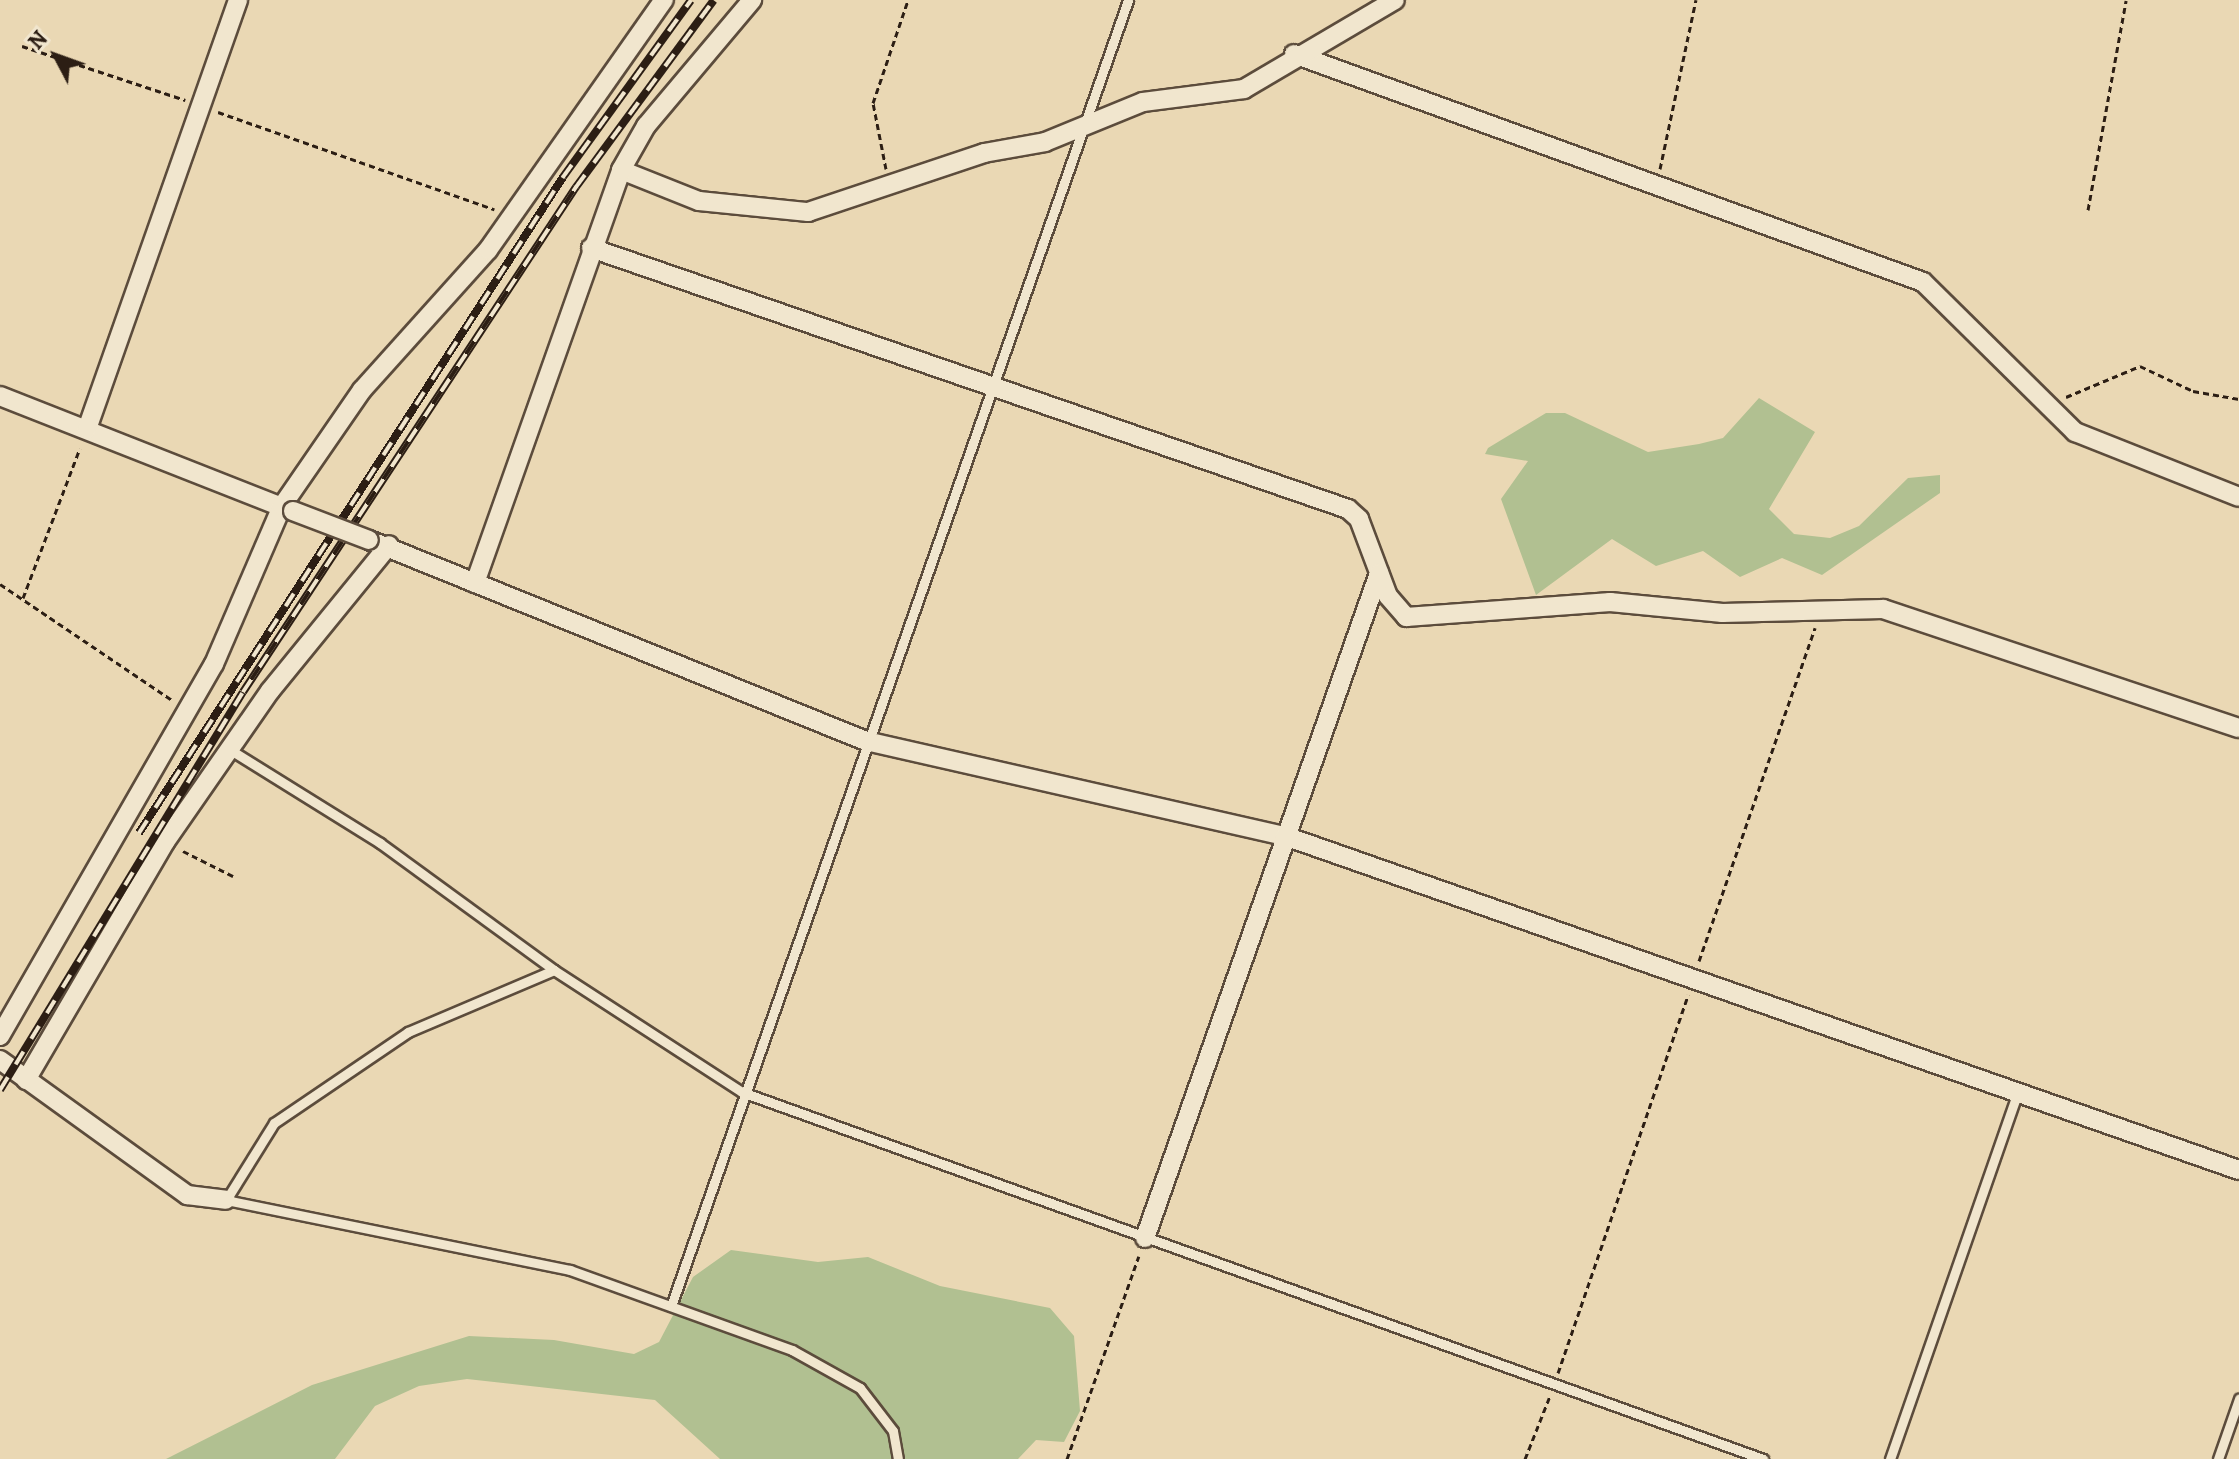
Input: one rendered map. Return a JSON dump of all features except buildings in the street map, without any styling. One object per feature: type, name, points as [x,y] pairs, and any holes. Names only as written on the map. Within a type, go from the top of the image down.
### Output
[{"type":"street","points":[[87,429],[238,0]]},
{"type":"street","points":[[0,1036],[188,711],[287,509],[362,390],[513,215],[664,0]]},
{"type":"street","points":[[475,583],[621,170],[646,126],[752,0]]},
{"type":"street","points":[[621,170],[699,201],[789,215],[1083,129],[1143,102],[1244,89],[1294,54],[1395,0]]},
{"type":"street","points":[[1294,54],[1656,188],[1923,282],[2075,432],[2239,497]]},
{"type":"street","points":[[591,248],[995,390],[1348,509],[1359,519],[1394,607],[1416,620],[1572,603],[1722,613],[1821,610],[1901,613],[2239,728]]},
{"type":"street","points":[[0,396],[287,509],[389,545],[475,583],[866,741],[1285,836],[2017,1095],[2239,1170]]},
{"type":"street","points":[[26,1080],[165,842],[229,749],[389,545]]},
{"type":"street","points":[[1145,1238],[1379,573]]},
{"type":"street","points":[[0,1060],[187,1195],[226,1200]]},
{"type":"lane","points":[[671,1306],[742,1092],[995,390],[1128,0]]},
{"type":"lane","points":[[229,749],[380,843],[554,970],[742,1092],[1763,1459]]},
{"type":"lane","points":[[554,970],[408,1032],[274,1123],[226,1200],[570,1270],[792,1350],[860,1388],[893,1431],[898,1459]]},
{"type":"lane","points":[[1890,1459],[2017,1095]]},
{"type":"lane","points":[[2218,1459],[2238,1405]]},
{"type":"path","points":[[889,184],[873,103],[908,0]]},
{"type":"path","points":[[1656,188],[1696,0]]},
{"type":"path","points":[[2088,210],[2126,0]]},
{"type":"path","points":[[22,46],[513,215]]},
{"type":"path","points":[[2049,406],[2140,366],[2193,391],[2239,399]]},
{"type":"path","points":[[23,599],[87,429]]},
{"type":"path","points":[[0,584],[188,711]]},
{"type":"path","points":[[1525,1459],[1554,1386],[1821,610]]},
{"type":"path","points":[[165,842],[233,876]]},
{"type":"path","points":[[1067,1459],[1145,1238]]},
{"type":"green space","points":[[1759,398],[1815,432],[1769,509],[1794,534],[1830,538],[1859,526],[1908,478],[1940,475],[1940,493],[1822,575],[1782,558],[1740,577],[1703,551],[1656,566],[1612,539],[1536,595],[1501,499],[1528,461],[1485,454],[1488,448],[1546,413],[1565,413],[1648,452],[1699,444],[1723,438]]},
{"type":"green space","points":[[731,1250],[818,1262],[868,1257],[940,1286],[1050,1308],[1074,1336],[1080,1411],[1064,1442],[1036,1440],[1018,1459],[720,1459],[655,1400],[467,1379],[419,1386],[375,1406],[335,1459],[166,1459],[312,1385],[469,1336],[554,1340],[634,1354],[659,1342],[693,1277]]},
{"type":"railway","points":[[139,833],[563,177],[691,0]]},
{"type":"railway","points":[[0,1090],[243,692],[576,187],[714,0]]}]
